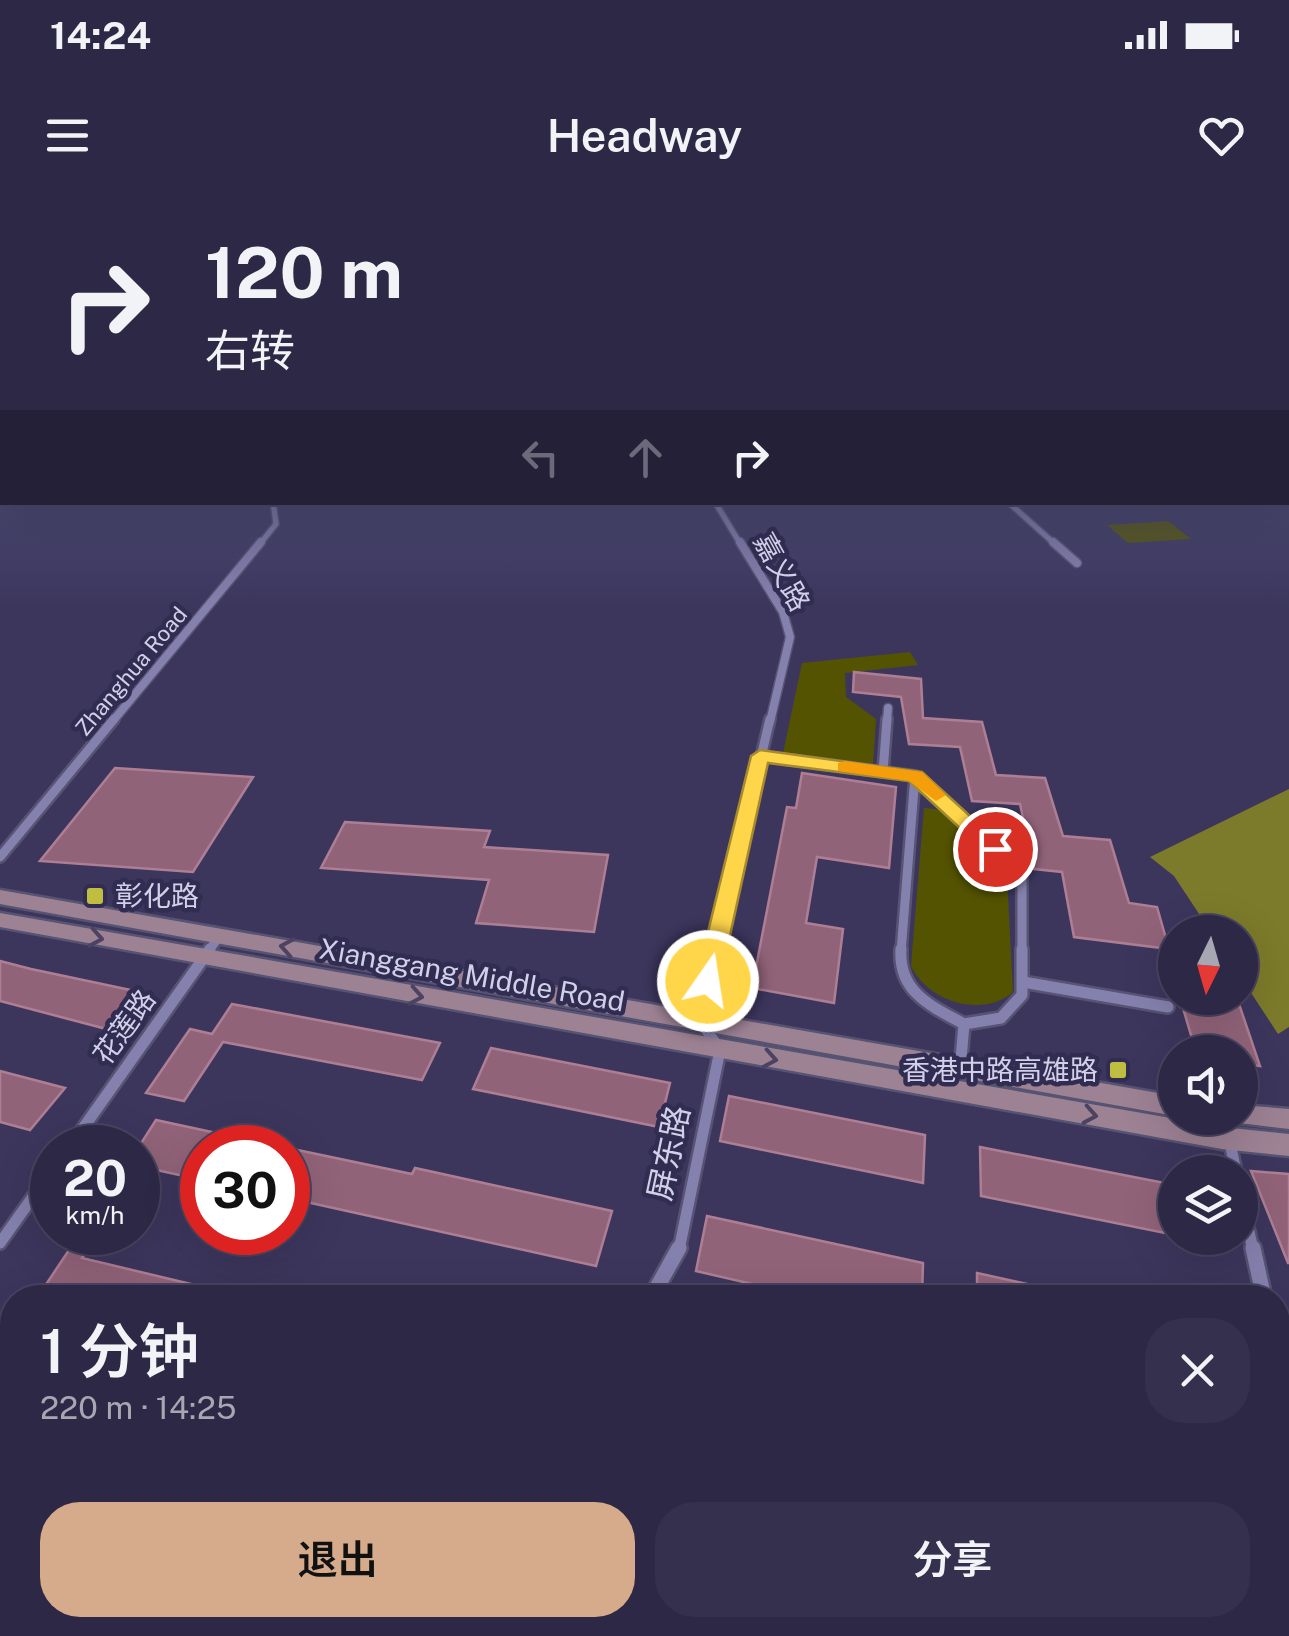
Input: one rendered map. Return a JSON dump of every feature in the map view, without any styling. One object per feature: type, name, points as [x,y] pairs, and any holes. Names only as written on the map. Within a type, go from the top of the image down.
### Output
[{"type":"main road","name":"Xianggang Middle Road","points":[[0,897],[699,1019],[960,1080],[1158,1116]]},
{"type":"main road","name":"Xianggang Middle Road","points":[[0,920],[720,1050],[1158,1104]]},
{"type":"main road","points":[[1258,1116],[1289,1118]]},
{"type":"main road","name":"Xianggang Middle Road","points":[[1253,1135],[1289,1145]]},
{"type":"street","name":"Zhanghua Road","points":[[0,857],[276,524],[273,505]]},
{"type":"street","name":"嘉义路","points":[[699,1019],[790,629],[718,505]]},
{"type":"street","points":[[1011,505],[1077,563]]},
{"type":"street","points":[[882,772],[888,708]]},
{"type":"street","points":[[760,756],[915,776],[1022,873],[1022,995],[1001,1018],[964,1024],[916,998],[900,965],[915,776]]},
{"type":"street","name":"花莲路","points":[[85,1125],[220,935]]},
{"type":"street","points":[[1022,982],[1158,1005]]},
{"type":"street","points":[[699,1019],[720,1050]]},
{"type":"street","points":[[960,1080],[964,1024]]},
{"type":"street","name":"屏东路","points":[[660,1285],[678,1258],[720,1050]]},
{"type":"street","points":[[0,1243],[30,1201]]},
{"type":"street","points":[[1254,1255],[1261,1285]]},
{"type":"shaded area","points":[[1168,521],[1191,539],[1128,543],[1107,525]]},
{"type":"shaded area","points":[[910,652],[918,665],[845,673],[846,697],[876,719],[873,765],[783,753],[802,663]]},
{"type":"shaded area","points":[[1289,789],[1289,1027],[1278,1034],[1258,1003],[1258,915],[1200,915],[1174,876],[1150,857]]},
{"type":"shaded area","points":[[924,808],[955,811],[1007,877],[1013,992],[1000,1000],[971,1005],[942,997],[929,989],[911,966]]},
{"type":"building","points":[[854,672],[921,679],[923,718],[982,722],[996,775],[1045,778],[1063,836],[1110,840],[1129,903],[1157,907],[1158,948],[1074,937],[1062,872],[1034,869],[1020,804],[972,801],[960,747],[909,744],[901,697],[853,692]]},
{"type":"building","points":[[115,768],[253,777],[193,872],[40,861]]},
{"type":"building","points":[[802,773],[896,787],[889,868],[817,857],[806,923],[843,929],[834,1003],[752,988],[787,807],[796,808]]},
{"type":"building","points":[[345,822],[490,831],[484,847],[608,855],[594,932],[476,923],[489,880],[321,868]]},
{"type":"building","points":[[0,961],[145,993],[114,1031],[0,1001]]},
{"type":"building","points":[[232,1004],[440,1043],[422,1080],[223,1042],[184,1101],[146,1093],[190,1029],[212,1034]]},
{"type":"building","points":[[1185,1015],[1243,1015],[1250,1035],[1191,1035]]},
{"type":"building","points":[[491,1048],[670,1083],[659,1127],[473,1089]]},
{"type":"building","points":[[0,1071],[65,1088],[34,1125],[30,1125],[30,1130],[0,1122]]},
{"type":"building","points":[[729,1096],[925,1135],[923,1183],[720,1141]]},
{"type":"building","points":[[156,1120],[180,1125],[180,1175],[160,1171],[160,1125],[153,1125]]},
{"type":"building","points":[[980,1147],[1158,1182],[1158,1232],[981,1196]]},
{"type":"building","points":[[310,1153],[412,1174],[415,1168],[612,1211],[596,1266],[310,1203]]},
{"type":"building","points":[[1258,1172],[1289,1174],[1288,1263],[1258,1188]]},
{"type":"building","points":[[707,1216],[923,1263],[922,1285],[757,1285],[696,1271]]},
{"type":"building","points":[[66,1255],[84,1255],[82,1258],[195,1285],[46,1285]]},
{"type":"building","points":[[977,1273],[1031,1285],[977,1285]]},
{"type":"slow traffic","points":[[845,767],[915,776],[936,795]]},
{"type":"place","name":"彰化路","points":[[95,896]]},
{"type":"place","name":"香港中路高雄路","points":[[1118,1070]]},
{"type":"route","points":[[708,981],[760,756],[915,776],[995,849]]}]
